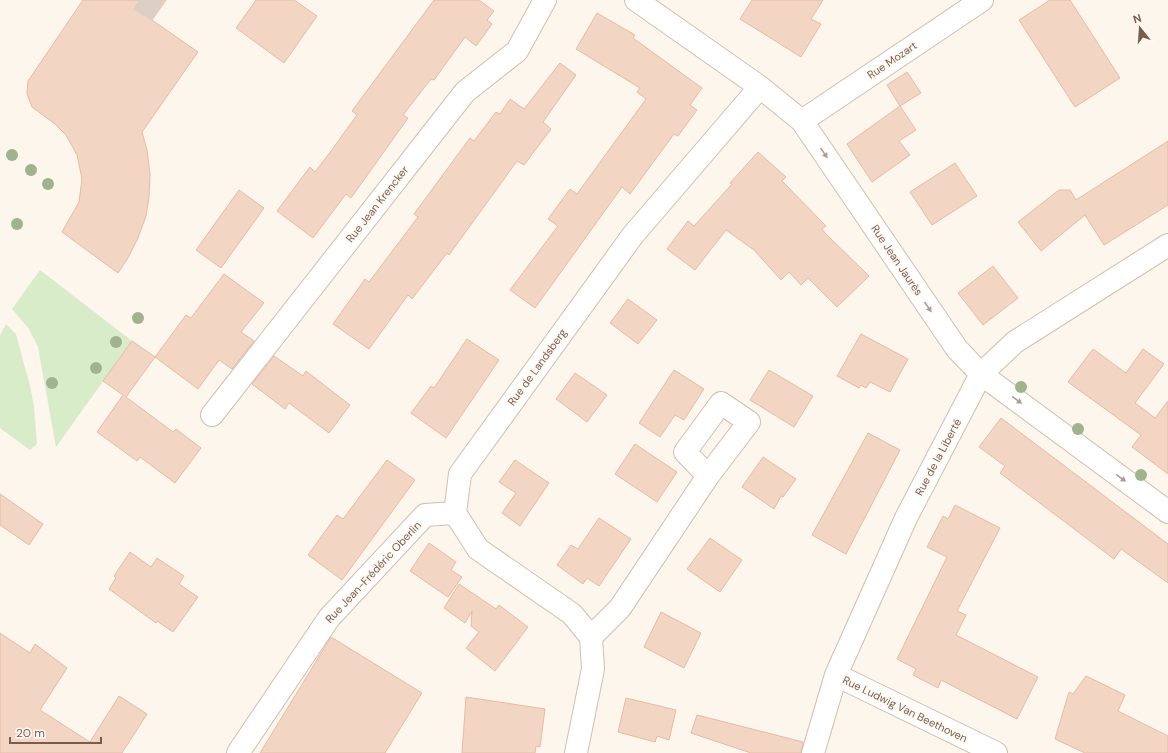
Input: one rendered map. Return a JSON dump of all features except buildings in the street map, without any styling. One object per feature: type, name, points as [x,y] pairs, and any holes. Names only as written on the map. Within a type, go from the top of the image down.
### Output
[{"type":"street","name":"Rue Jean Krencker","points":[[212,415],[465,92],[517,51],[545,0]]},
{"type":"street","name":"Rue Jean Jaurès","points":[[636,0],[760,87],[802,120],[957,349],[981,374],[1168,512]]},
{"type":"street","name":"Rue Mozart","points":[[802,120],[982,0]]},
{"type":"street","name":"Rue de Landsberg","points":[[454,513],[460,474],[633,235],[760,87]]},
{"type":"street","name":"Rue de la Liberté","points":[[813,753],[836,675],[906,518],[981,374],[1015,342],[1168,245]]},
{"type":"street","points":[[591,637],[620,608],[708,476]]},
{"type":"street","points":[[454,513],[478,549],[572,614],[591,637],[593,669],[576,753]]},
{"type":"street","name":"Rue Jean-Frédéric Oberlin","points":[[238,753],[329,618],[425,515],[454,513]]},
{"type":"street","name":"Rue Ludwig Van Beethoven","points":[[836,675],[996,753]]},
{"type":"green space","points":[[40,270],[132,341],[56,447],[38,347],[29,329],[12,309]]},
{"type":"green space","points":[[6,324],[16,334],[34,406],[37,444],[30,450],[0,428],[0,335]]},
{"type":"tunnel","points":[[139,0],[158,12]]}]
